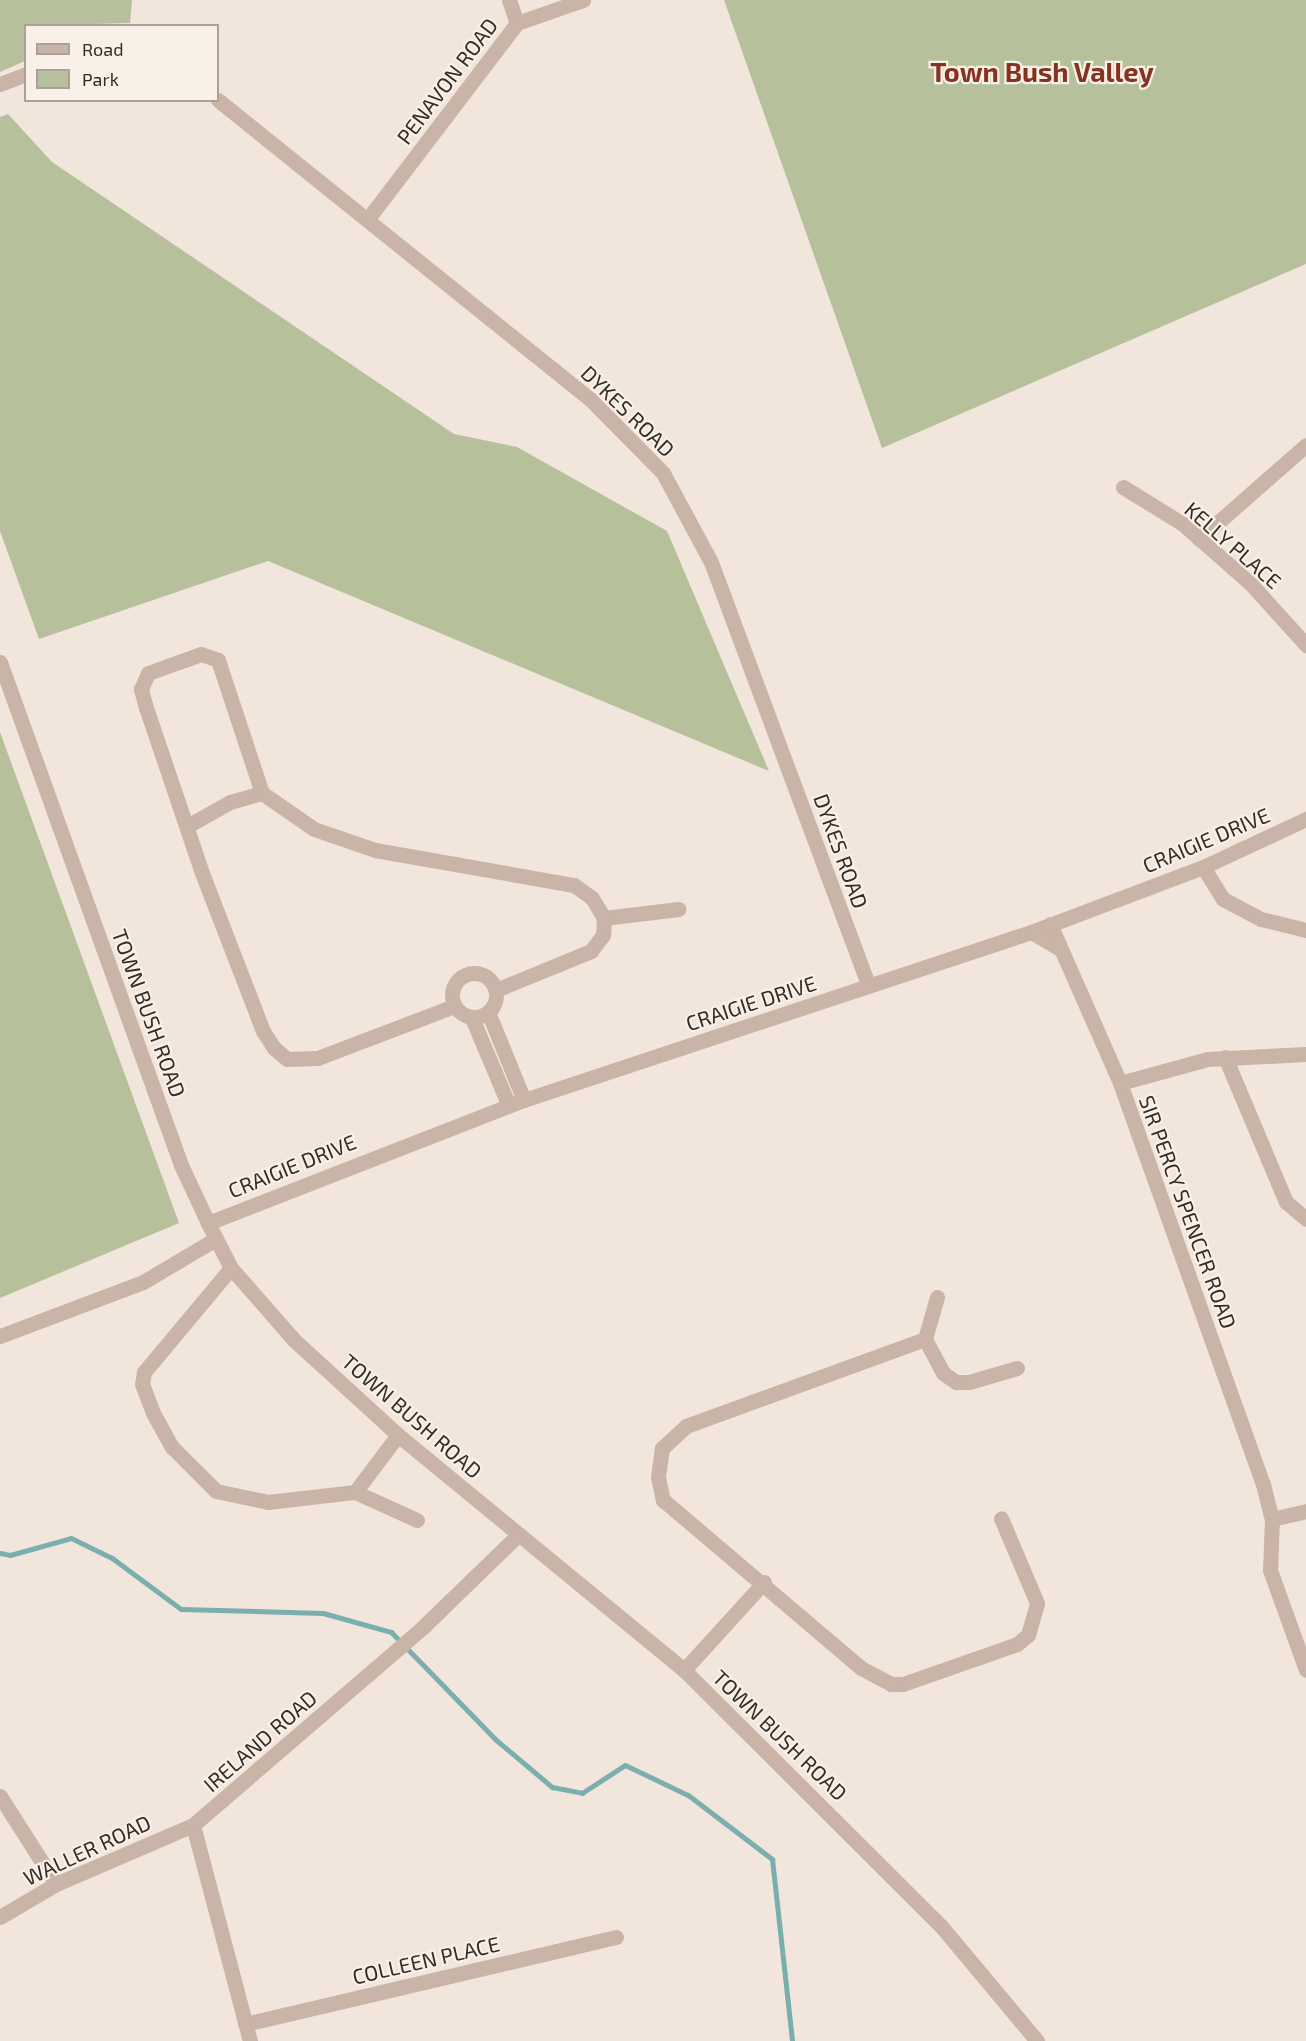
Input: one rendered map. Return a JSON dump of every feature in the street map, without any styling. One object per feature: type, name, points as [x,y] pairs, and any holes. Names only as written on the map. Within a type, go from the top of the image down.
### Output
[{"type":"street","points":[[509,0],[517,23]]},
{"type":"street","name":"PENAVON ROAD","points":[[367,220],[517,23],[583,0]]},
{"type":"street","points":[[0,84],[24,75]]},
{"type":"street","name":"DYKES ROAD","points":[[219,101],[591,400],[663,473],[711,562],[868,986]]},
{"type":"street","points":[[1199,538],[1306,445]]},
{"type":"street","name":"KELLY PLACE","points":[[1123,487],[1199,538],[1250,583],[1306,645]]},
{"type":"street","points":[[454,1006],[318,1058],[287,1059],[263,1031],[202,873],[189,825],[141,689],[148,673],[201,654],[218,660],[262,793],[314,830],[347,844],[574,885],[592,898],[604,918],[597,945],[578,960],[496,990],[488,1012],[524,1100]]},
{"type":"street","name":"TOWN BUSH ROAD","points":[[0,662],[181,1165],[214,1240],[231,1268],[294,1340],[398,1435],[684,1670],[933,1918],[1037,2041]]},
{"type":"street","points":[[189,825],[230,802],[262,793]]},
{"type":"street","name":"CRAIGIE DRIVE","points":[[208,1224],[524,1100],[1031,932],[1203,867],[1306,819]]},
{"type":"street","points":[[1203,867],[1223,899],[1261,919],[1306,930]]},
{"type":"street","points":[[604,918],[678,909]]},
{"type":"street","name":"SIR PERCY SPENCER ROAD","points":[[1050,924],[1120,1083],[1272,1519]]},
{"type":"street","points":[[1031,932],[1060,949]]},
{"type":"street","points":[[496,990],[482,974],[467,974],[452,988],[454,1006],[472,1018],[508,1106]]},
{"type":"street","points":[[472,1018],[488,1012]]},
{"type":"street","points":[[1120,1083],[1225,1057],[1306,1054]]},
{"type":"street","points":[[1225,1057],[1286,1202],[1306,1219]]},
{"type":"street","points":[[0,1336],[142,1282],[214,1240]]},
{"type":"street","points":[[231,1268],[144,1372],[142,1384],[153,1413],[185,1465],[216,1491],[268,1502],[355,1492],[417,1520]]},
{"type":"street","points":[[938,1297],[925,1339],[943,1373],[956,1382],[1017,1368]]},
{"type":"street","points":[[925,1339],[800,1381],[686,1426],[662,1448],[658,1477],[663,1500],[764,1582],[861,1668],[891,1684],[903,1684],[1017,1644],[1028,1635],[1037,1603],[1001,1518]]},
{"type":"street","points":[[355,1492],[398,1435]]},
{"type":"street","points":[[1306,1511],[1272,1519],[1270,1570],[1306,1670]]},
{"type":"street","name":"IRELAND ROAD","points":[[193,1824],[424,1626],[518,1535]]},
{"type":"street","points":[[684,1670],[764,1582]]},
{"type":"street","points":[[0,1796],[56,1884]]},
{"type":"street","points":[[193,1824],[250,2041]]},
{"type":"street","name":"WALLER ROAD","points":[[0,1917],[56,1884],[193,1824]]},
{"type":"street","name":"COLLEEN PLACE","points":[[245,2024],[616,1937]]},
{"type":"green space","points":[[0,0],[132,0],[130,23],[24,24],[24,61],[0,72]]},
{"type":"green space","points":[[724,0],[1306,0],[1306,264],[882,448]]},
{"type":"green space","points":[[8,114],[52,162],[454,434],[517,447],[667,531],[769,771],[268,561],[39,639],[0,531],[0,117]]},
{"type":"green space","points":[[0,732],[179,1223],[0,1298]]},
{"type":"waterway","points":[[0,1553],[10,1555],[71,1538],[112,1558],[181,1609],[323,1613],[391,1632],[495,1739],[552,1787],[582,1793],[625,1765],[688,1795],[772,1859],[792,2041]]},
{"type":"district","name":"Town Bush Valley","points":[[1042,72]]}]
